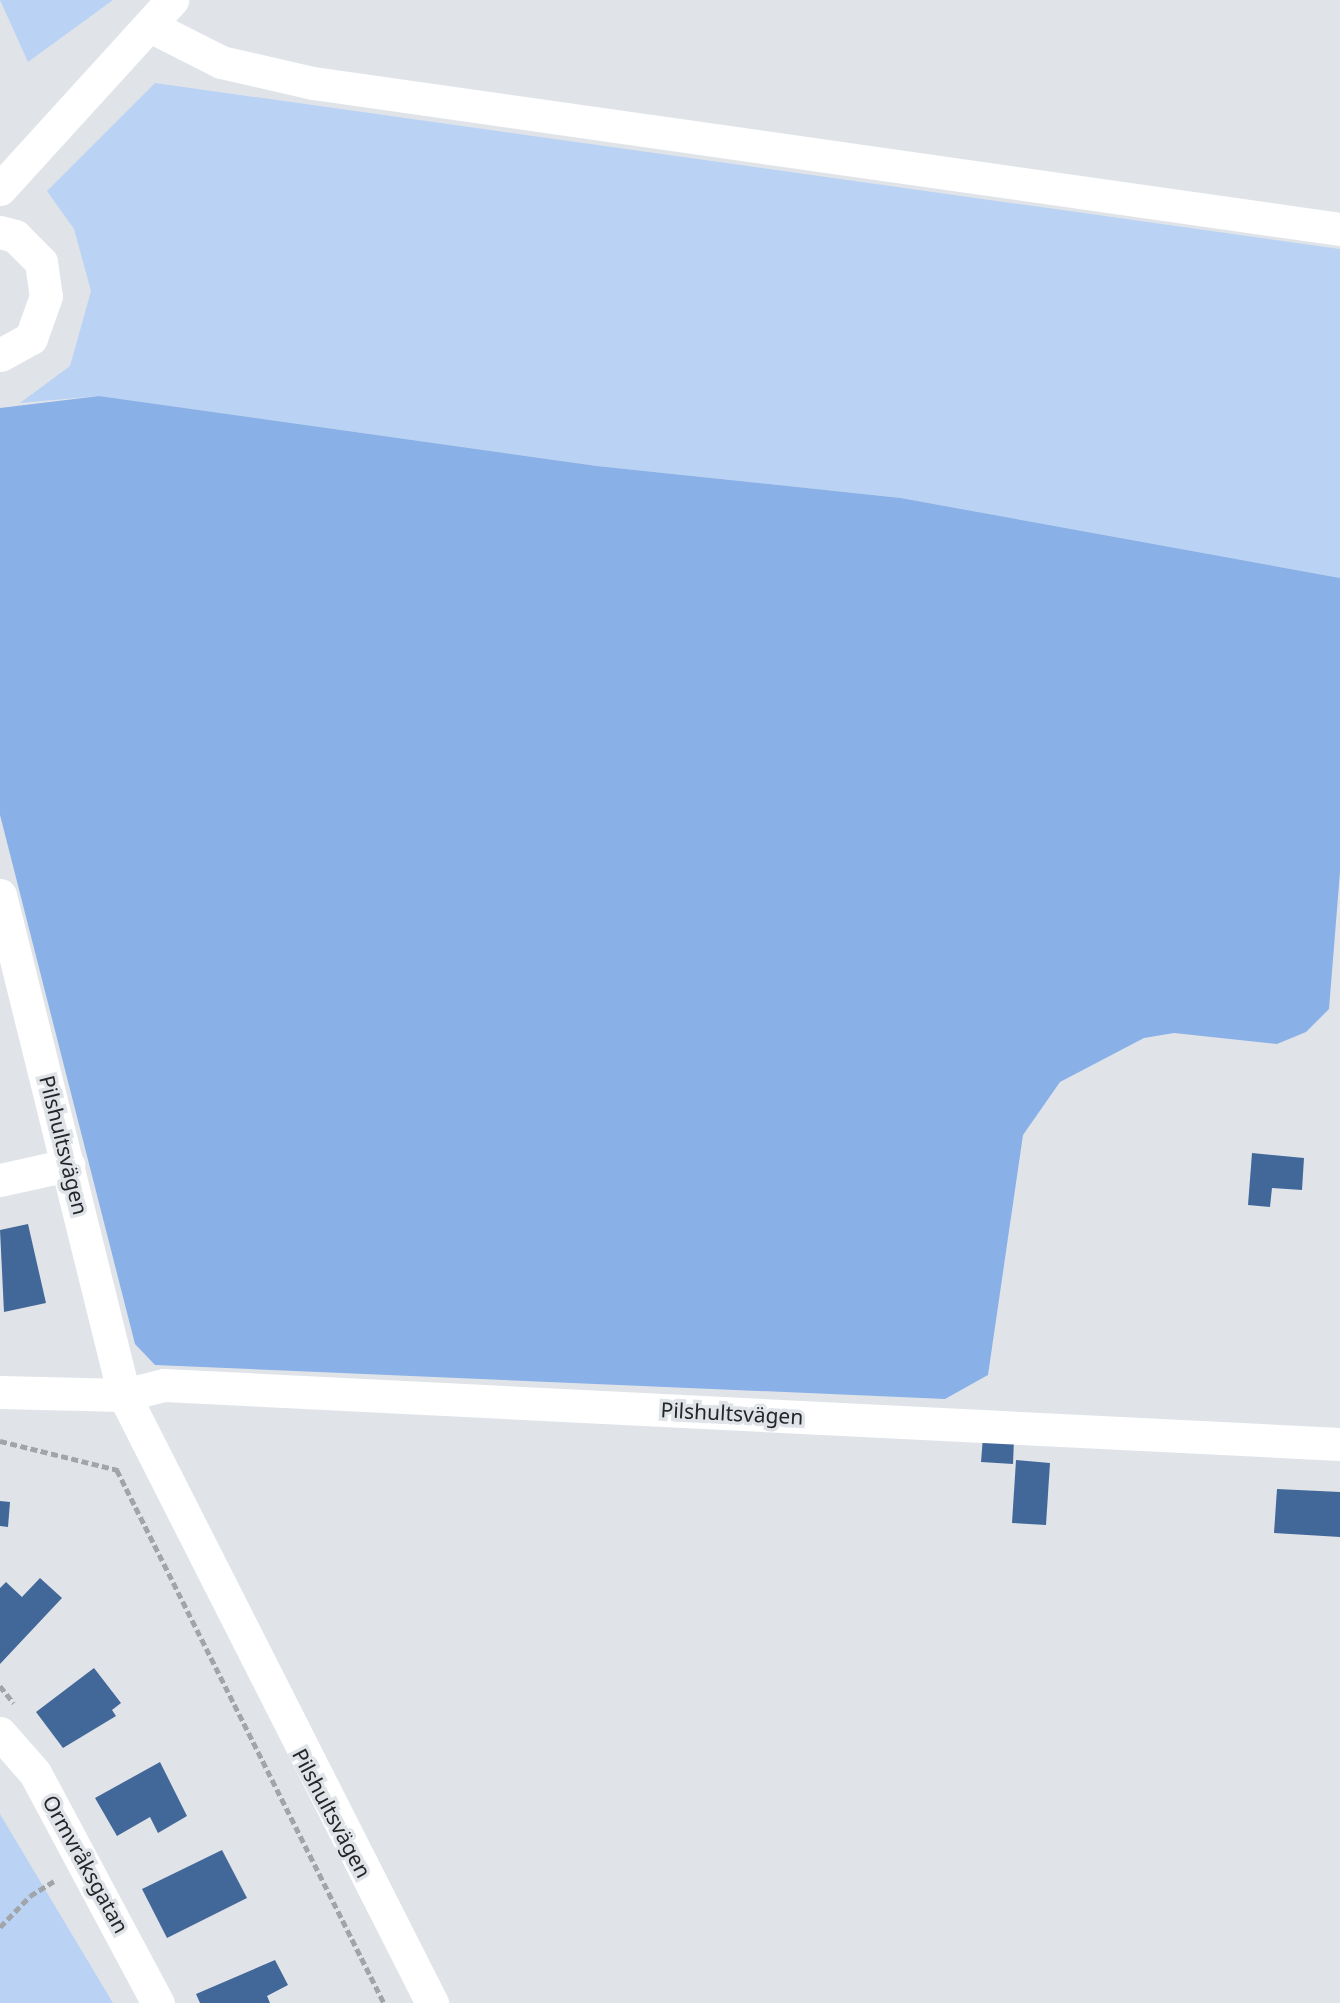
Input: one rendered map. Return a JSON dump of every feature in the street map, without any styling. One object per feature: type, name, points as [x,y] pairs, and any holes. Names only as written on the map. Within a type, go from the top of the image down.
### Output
[{"type":"street","points":[[0,189],[152,27],[172,0]]},
{"type":"street","points":[[152,27],[221,62],[313,83],[1340,229]]},
{"type":"street","points":[[0,233],[15,236],[41,262],[46,296],[31,338],[0,355]]},
{"type":"street","name":"Pilshultsvägen","points":[[0,895],[124,1395],[432,2003]]},
{"type":"street","points":[[0,1180],[68,1165]]},
{"type":"street","name":"Pilshultsvägen","points":[[124,1395],[164,1385],[1340,1444]]},
{"type":"street","points":[[0,1392],[124,1395]]},
{"type":"street","name":"Ormvråksgatan","points":[[0,1734],[35,1773],[158,2003]]},
{"type":"path","points":[[0,1441],[117,1470],[384,2003]]},
{"type":"path","points":[[0,1927],[30,1896],[60,1878]]},
{"type":"shaded area","points":[[0,0],[113,0],[28,62]]},
{"type":"shaded area","points":[[155,83],[1340,249],[1340,578],[901,498],[597,466],[99,396],[20,403],[70,366],[91,291],[74,229],[47,191]]},
{"type":"shaded area","points":[[99,396],[597,466],[901,498],[1340,578],[1340,872],[1329,1009],[1306,1032],[1277,1044],[1174,1033],[1144,1038],[1060,1082],[1023,1135],[988,1375],[945,1399],[155,1365],[135,1344],[0,815],[0,408]]},
{"type":"shaded area","points":[[0,1814],[113,2003],[0,2003]]},
{"type":"building","points":[[1252,1153],[1304,1158],[1302,1190],[1272,1188],[1270,1207],[1248,1205]]},
{"type":"building","points":[[28,1224],[46,1303],[4,1312],[0,1230]]},
{"type":"building","points":[[983,1437],[1014,1439],[1013,1464],[981,1462]]},
{"type":"building","points":[[1016,1460],[1050,1463],[1046,1525],[1012,1523]]},
{"type":"building","points":[[1277,1489],[1340,1492],[1340,1537],[1274,1533]]},
{"type":"building","points":[[0,1501],[10,1502],[8,1527],[0,1526]]},
{"type":"building","points":[[40,1578],[62,1598],[0,1664],[0,1588],[6,1582],[22,1597]]},
{"type":"building","points":[[94,1668],[121,1703],[112,1710],[116,1716],[63,1748],[36,1712]]},
{"type":"building","points":[[160,1762],[187,1816],[158,1833],[150,1817],[117,1836],[95,1798]]},
{"type":"building","points":[[222,1850],[247,1898],[167,1938],[142,1889]]},
{"type":"building","points":[[275,1960],[288,1985],[267,1996],[270,2003],[200,2003],[196,1994]]}]
